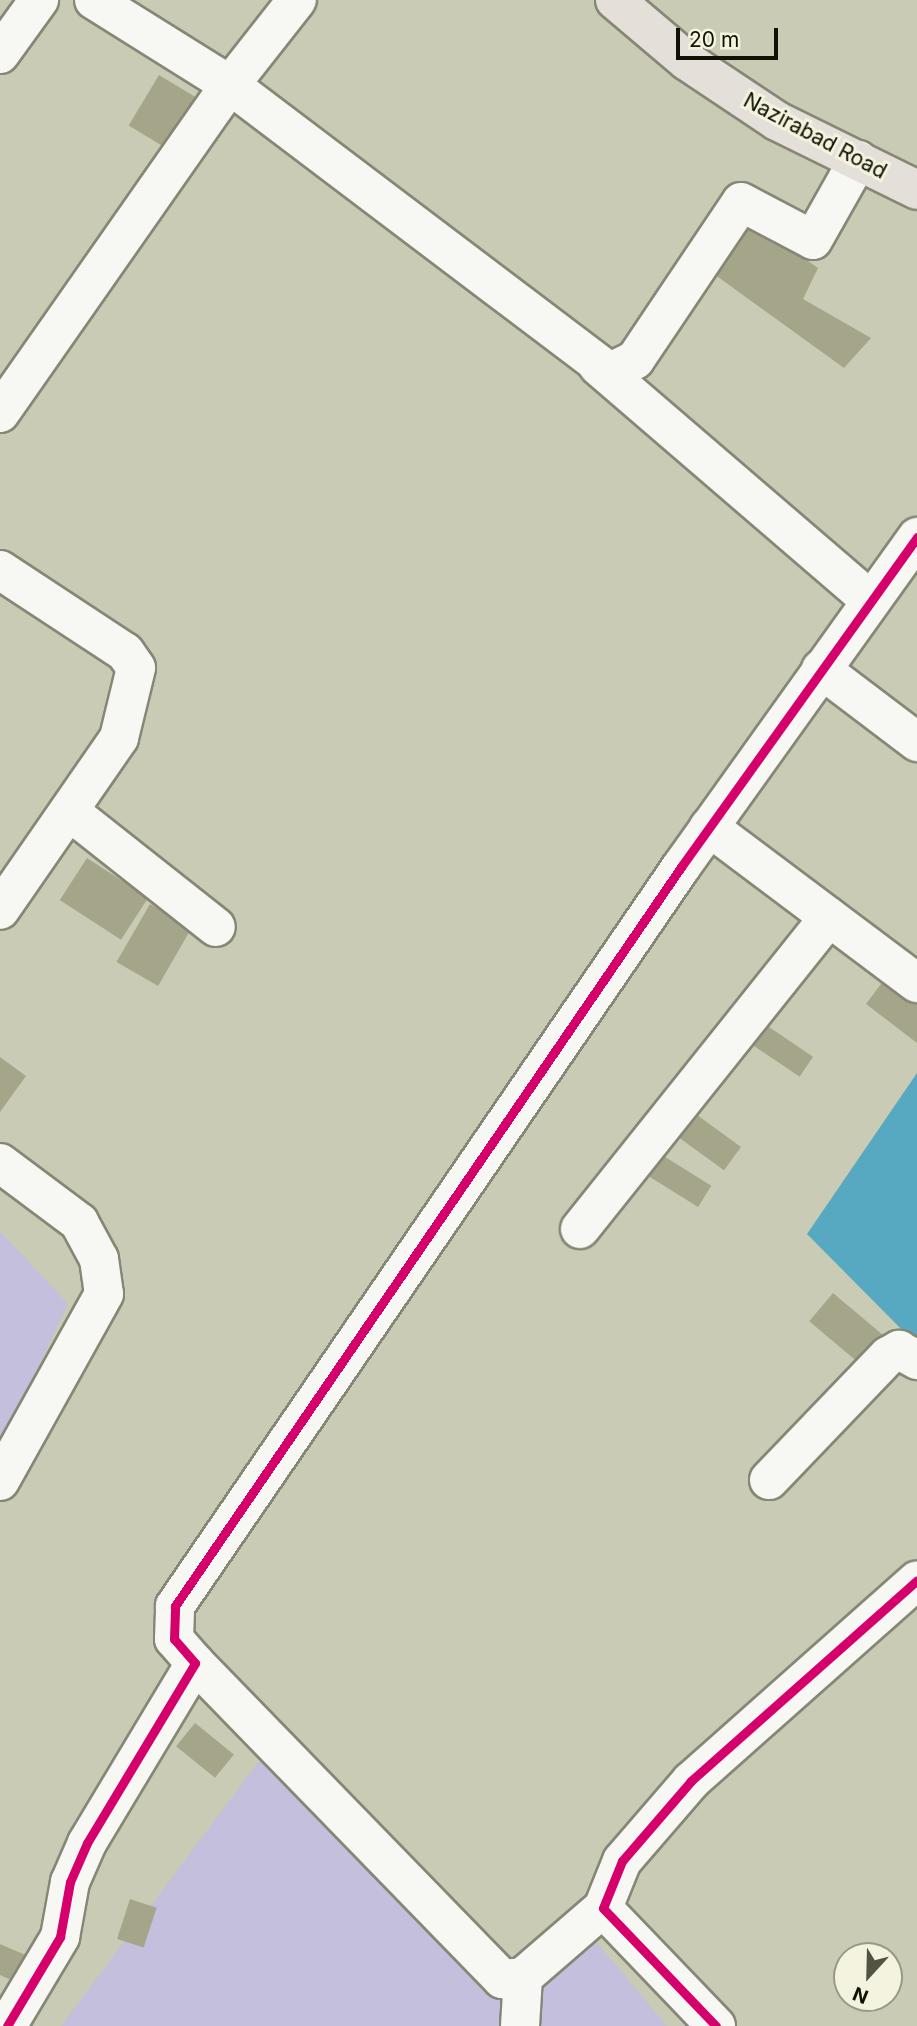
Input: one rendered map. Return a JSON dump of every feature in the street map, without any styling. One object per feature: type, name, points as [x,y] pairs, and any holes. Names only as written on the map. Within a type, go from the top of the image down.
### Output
[{"type":"main road","name":"Nazirabad Road","points":[[615,0],[755,106],[917,190]]},
{"type":"street","points":[[0,54],[39,0]]},
{"type":"street","points":[[94,0],[230,85],[598,366],[870,600]]},
{"type":"street","points":[[0,413],[230,85],[297,0]]},
{"type":"street","points":[[598,366],[610,372],[635,360],[741,202],[813,240],[858,160]]},
{"type":"street","points":[[916,539],[709,827],[175,1606],[174,1639],[493,1971],[512,1981],[523,1977],[603,1908],[622,1861],[691,1781],[917,1580]]},
{"type":"street","points":[[0,570],[125,652],[136,668],[119,738],[0,910]]},
{"type":"street","points":[[821,669],[917,742]]},
{"type":"street","points":[[69,811],[216,927]]},
{"type":"street","points":[[709,827],[917,983]]},
{"type":"street","points":[[580,1229],[829,917]]},
{"type":"street","points":[[0,1163],[79,1222],[99,1259],[104,1294],[0,1481]]},
{"type":"street","points":[[769,1480],[888,1356],[899,1350],[917,1360]]},
{"type":"street","points":[[7,2026],[60,1937],[70,1882],[87,1843],[195,1663]]},
{"type":"street","points":[[603,1908],[716,2026]]},
{"type":"street","points":[[520,2026],[523,1977]]},
{"type":"shaded area","points":[[0,1231],[68,1304],[0,1449]]},
{"type":"shaded area","points":[[268,1749],[496,1978],[573,1914],[667,2026],[61,2026]]},
{"type":"water","points":[[917,1073],[917,1345],[807,1234]]},
{"type":"building","points":[[159,75],[196,97],[165,148],[129,126]]},
{"type":"building","points":[[741,213],[818,268],[803,299],[871,338],[844,368],[707,269]]},
{"type":"building","points":[[87,858],[148,898],[121,940],[60,900]]},
{"type":"building","points":[[150,904],[192,928],[158,986],[116,962]]},
{"type":"building","points":[[884,980],[917,1005],[917,1043],[866,1004]]},
{"type":"building","points":[[760,1021],[813,1057],[800,1077],[747,1041]]},
{"type":"building","points":[[0,1057],[26,1076],[0,1112]]},
{"type":"building","points":[[682,1104],[741,1147],[724,1170],[665,1127]]},
{"type":"building","points":[[646,1145],[711,1186],[698,1207],[633,1166]]},
{"type":"building","points":[[833,1293],[889,1340],[865,1368],[809,1321]]},
{"type":"building","points":[[195,1723],[234,1754],[215,1778],[176,1746]]},
{"type":"building","points":[[130,1899],[157,1908],[144,1948],[117,1939]]},
{"type":"building","points":[[0,1944],[37,1960],[25,1986],[0,1975]]},
{"type":"cycle path","points":[[7,2026],[60,1937],[70,1882],[87,1843],[195,1663],[174,1639],[175,1606],[681,867],[917,537]]},
{"type":"cycle path","points":[[716,2026],[603,1908],[622,1861],[691,1781],[917,1580]]}]
